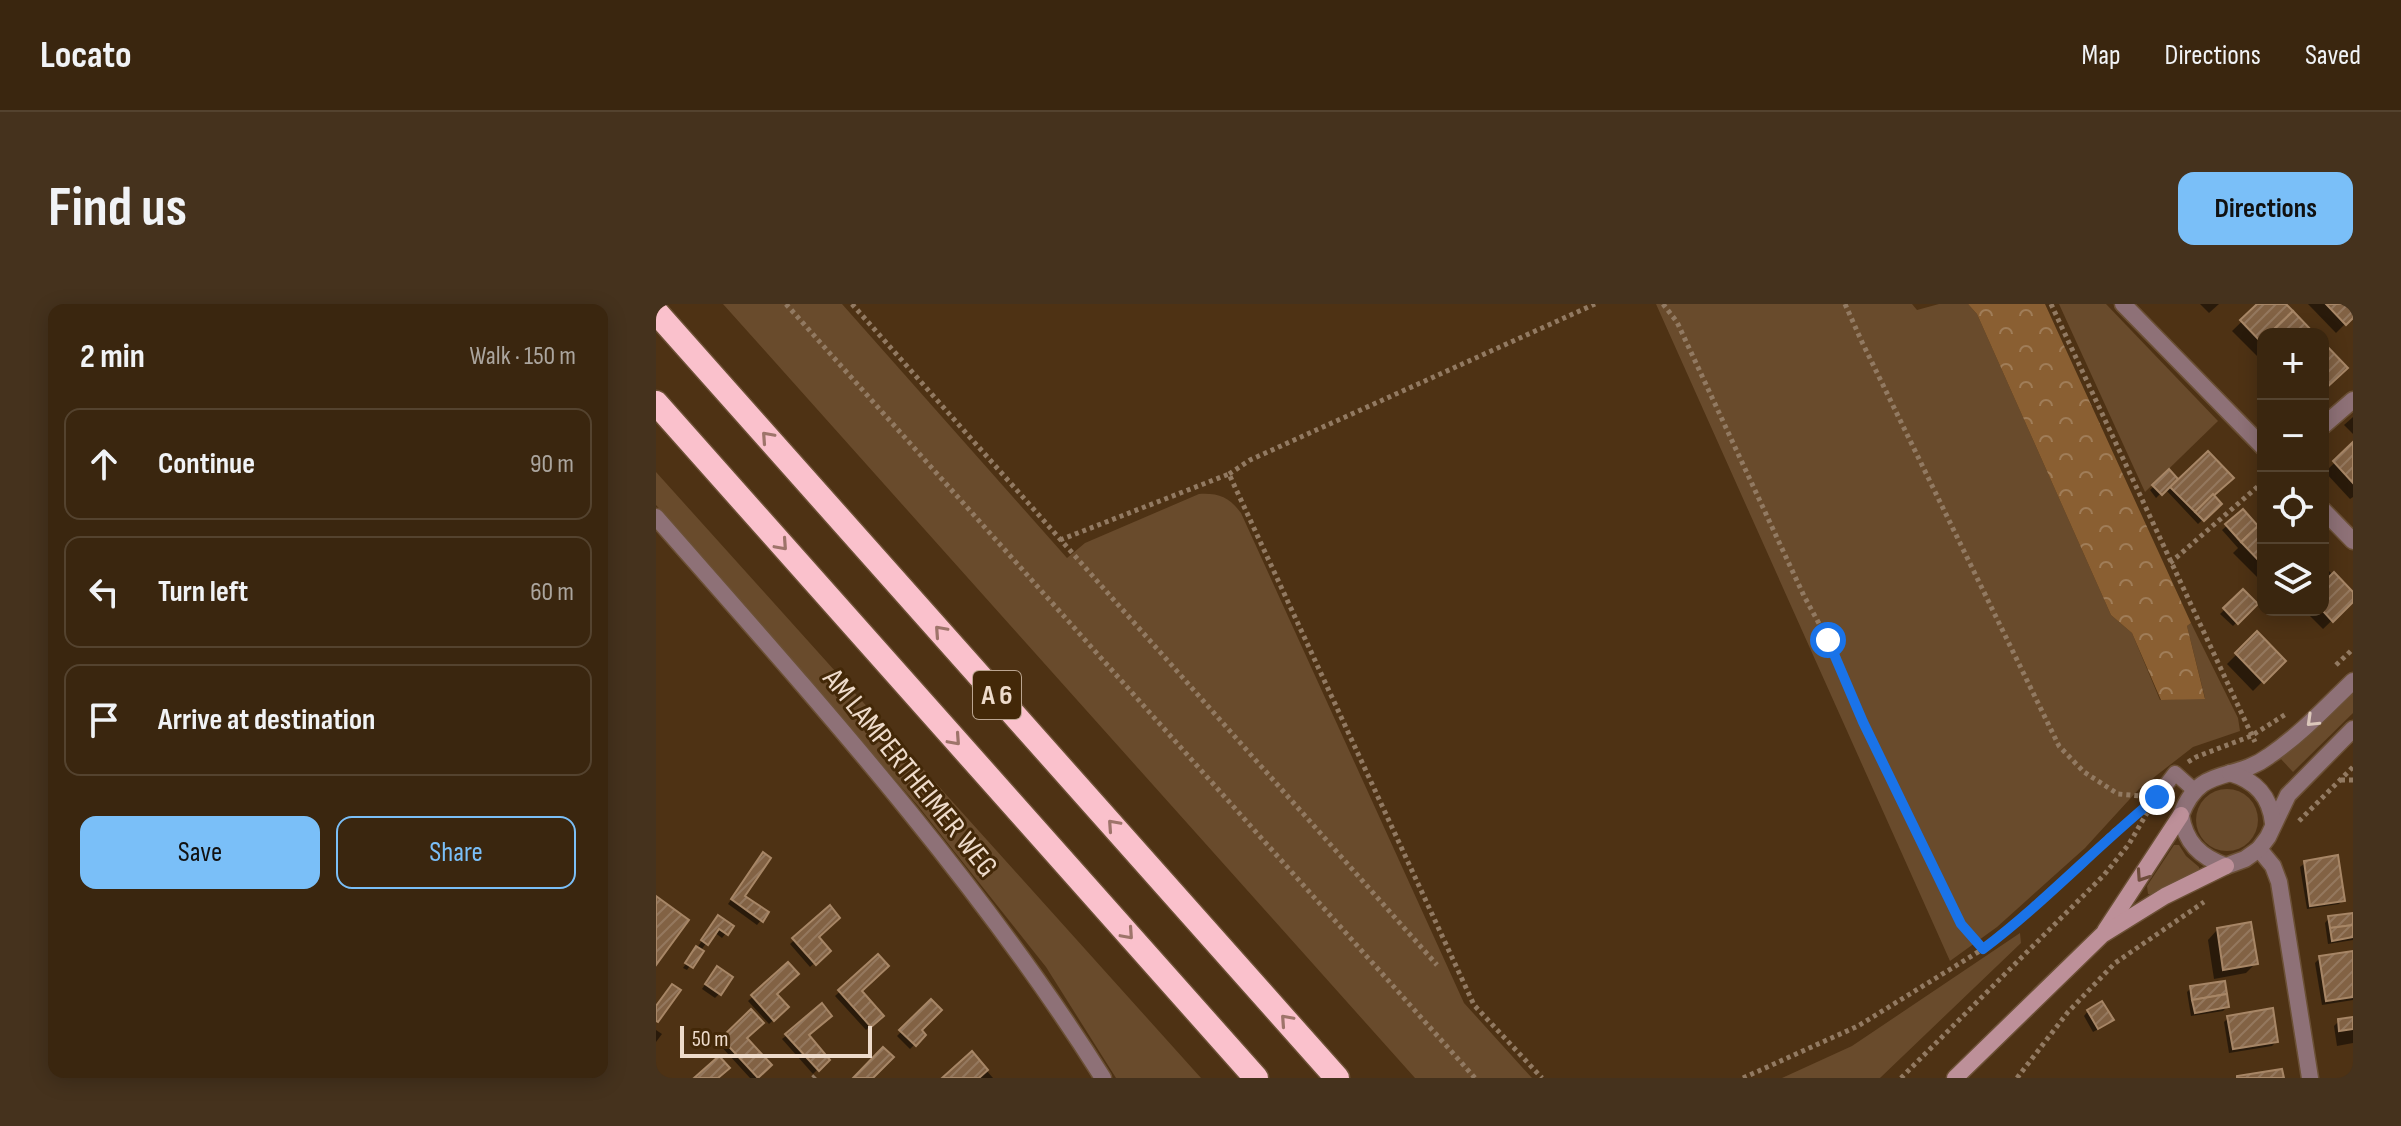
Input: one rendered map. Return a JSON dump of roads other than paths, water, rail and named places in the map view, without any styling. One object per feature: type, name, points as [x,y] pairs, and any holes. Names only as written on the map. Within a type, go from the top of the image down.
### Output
[{"type":"highway","name":"A 6","points":[[656,312],[1337,1078]]},
{"type":"highway","name":"A 6","points":[[656,403],[1256,1078]]},
{"type":"main road","points":[[1955,1078],[2102,935],[2181,815]]},
{"type":"main road","points":[[2102,935],[2165,896],[2226,866]]},
{"type":"street","points":[[2123,304],[2257,441]]},
{"type":"street","points":[[2329,421],[2353,400]]},
{"type":"street","points":[[2329,516],[2353,541]]},
{"type":"street","name":"AM LAMPERTHEIMER WEG","points":[[656,517],[940,850],[1064,1017],[1103,1078]]},
{"type":"street","points":[[2353,681],[2268,758],[2251,767],[2204,781],[2194,790],[2181,815],[2183,827],[2195,849],[2226,866],[2245,859],[2259,849],[2288,795],[2353,729]]},
{"type":"street","points":[[2230,773],[2261,790],[2272,811],[2273,823]]},
{"type":"street","points":[[2259,849],[2273,866],[2279,882],[2310,1078]]},
{"type":"lane","points":[[2157,797],[2175,773],[2194,790]]}]
